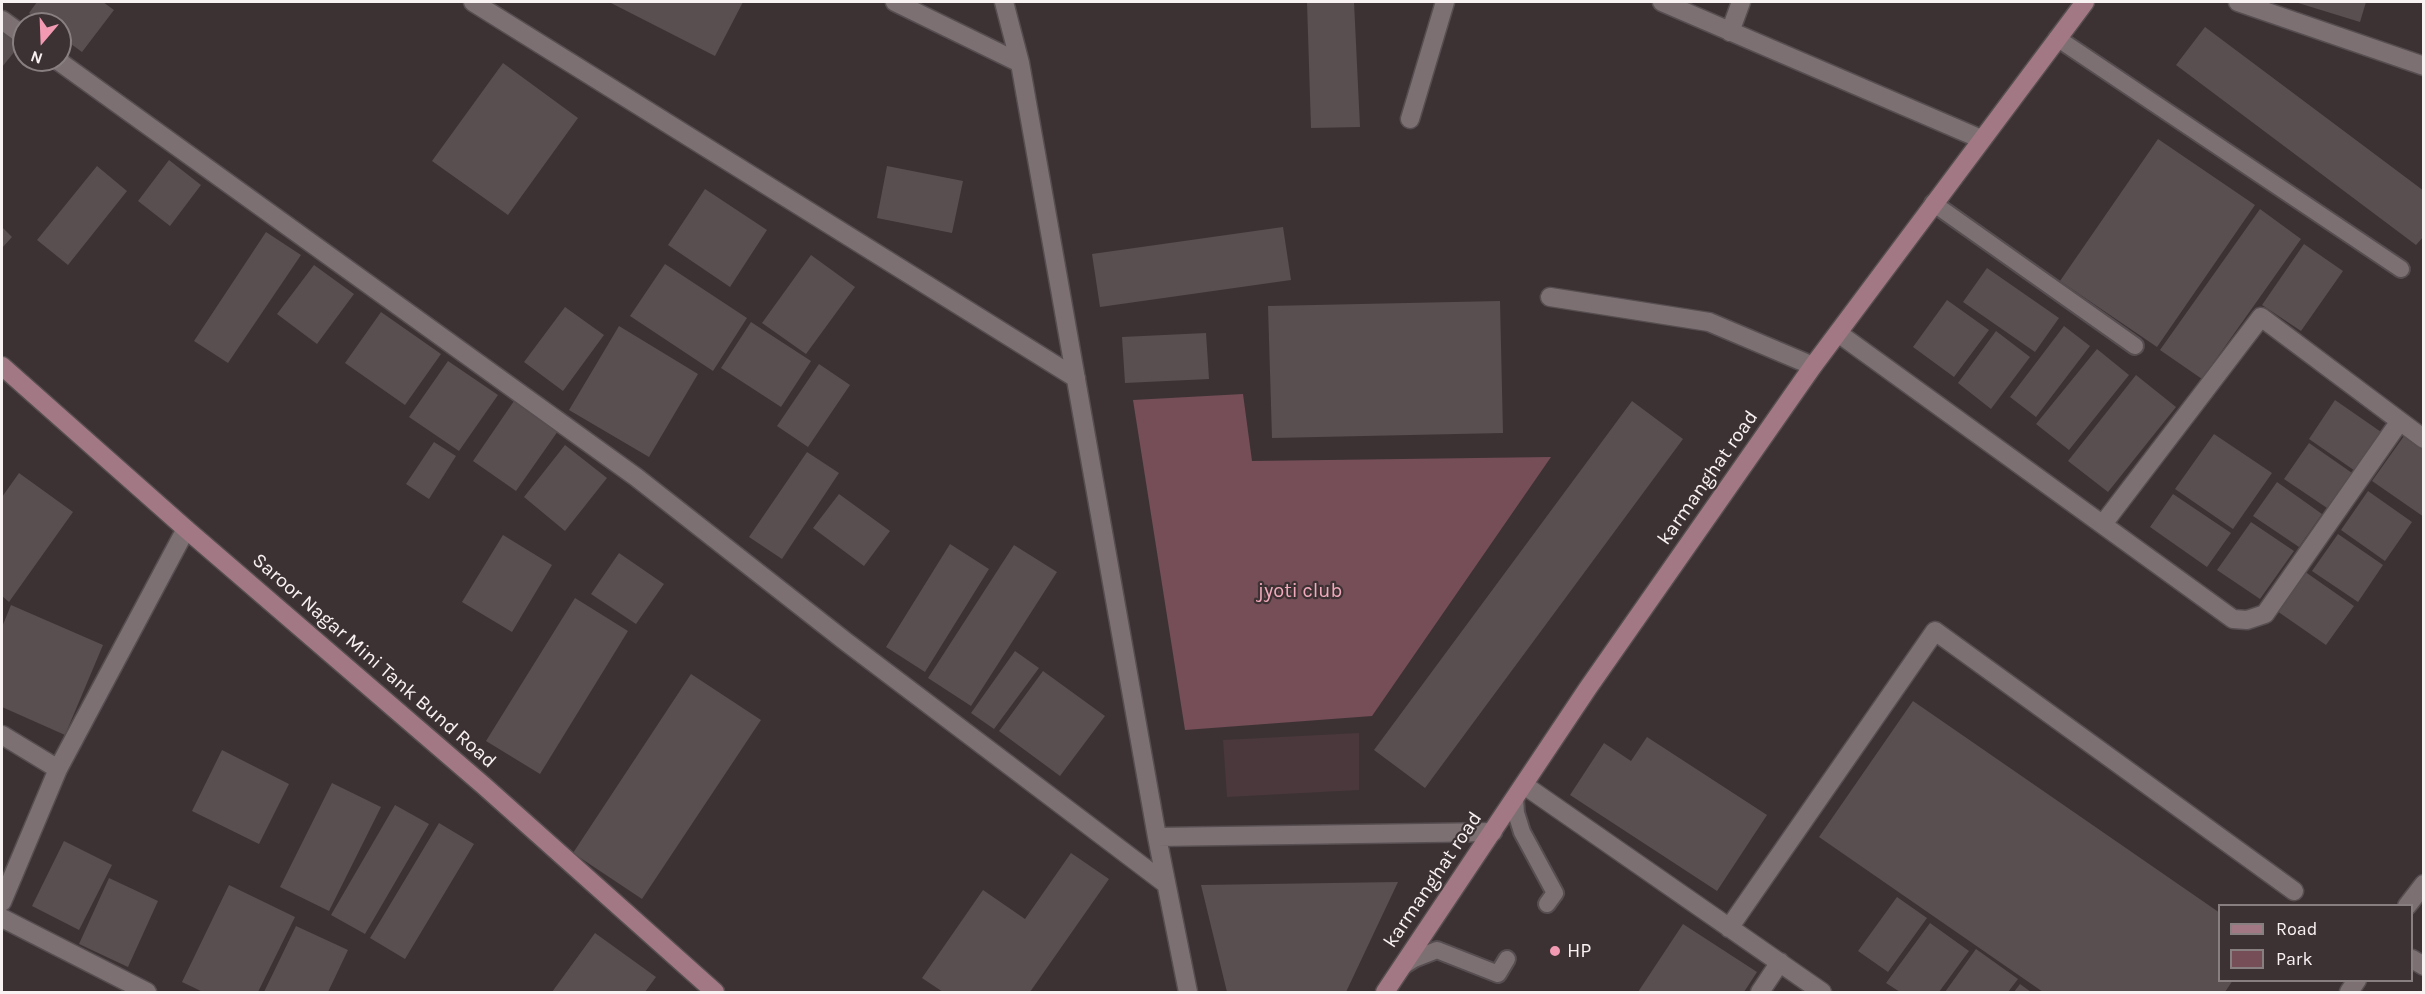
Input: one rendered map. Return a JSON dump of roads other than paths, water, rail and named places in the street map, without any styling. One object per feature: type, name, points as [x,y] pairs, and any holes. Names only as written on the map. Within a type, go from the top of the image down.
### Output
[{"type":"main road","name":"karmanghat road","points":[[1385,993],[1602,669],[1813,366],[2085,2]]},
{"type":"main road","name":"Saroor Nagar Mini Tank Bund Road","points":[[2,366],[186,529],[483,785],[715,993]]},
{"type":"street","points":[[473,2],[1076,378]]},
{"type":"street","points":[[895,2],[1020,63]]},
{"type":"street","points":[[1004,2],[1020,63],[1157,837],[1188,993]]},
{"type":"street","points":[[1410,119],[1445,2]]},
{"type":"street","points":[[1662,2],[1981,139]]},
{"type":"street","points":[[1730,32],[1741,2]]},
{"type":"street","points":[[2238,2],[2424,66]]},
{"type":"street","points":[[72,71],[636,477],[845,641],[1166,884]]},
{"type":"street","points":[[1550,297],[1709,322],[1813,366]]},
{"type":"street","points":[[2103,524],[2261,317],[2424,439]]},
{"type":"street","points":[[1838,333],[2234,619],[2247,620],[2265,614],[2400,421]]},
{"type":"street","points":[[2,902],[58,769],[186,529]]},
{"type":"street","points":[[1730,928],[1935,631],[2294,891]]},
{"type":"street","points":[[2,735],[58,769]]},
{"type":"street","points":[[1520,791],[1730,928],[1822,993]]},
{"type":"street","points":[[1157,837],[1493,832]]},
{"type":"street","points":[[2409,904],[2424,884]]},
{"type":"street","points":[[2,918],[147,993]]},
{"type":"street","points":[[1760,993],[1780,963]]},
{"type":"lane","points":[[2057,38],[2401,269]]},
{"type":"lane","points":[[1933,203],[2135,346]]},
{"type":"lane","points":[[1520,791],[1516,813],[1522,832],[1555,893],[1547,904]]},
{"type":"lane","points":[[1403,966],[1414,958],[1437,950],[1498,974],[1507,959]]},
{"type":"place","name":"HP","points":[[1555,951]]},
{"type":"park label","name":"jyoti club","points":[[1300,591]]}]
